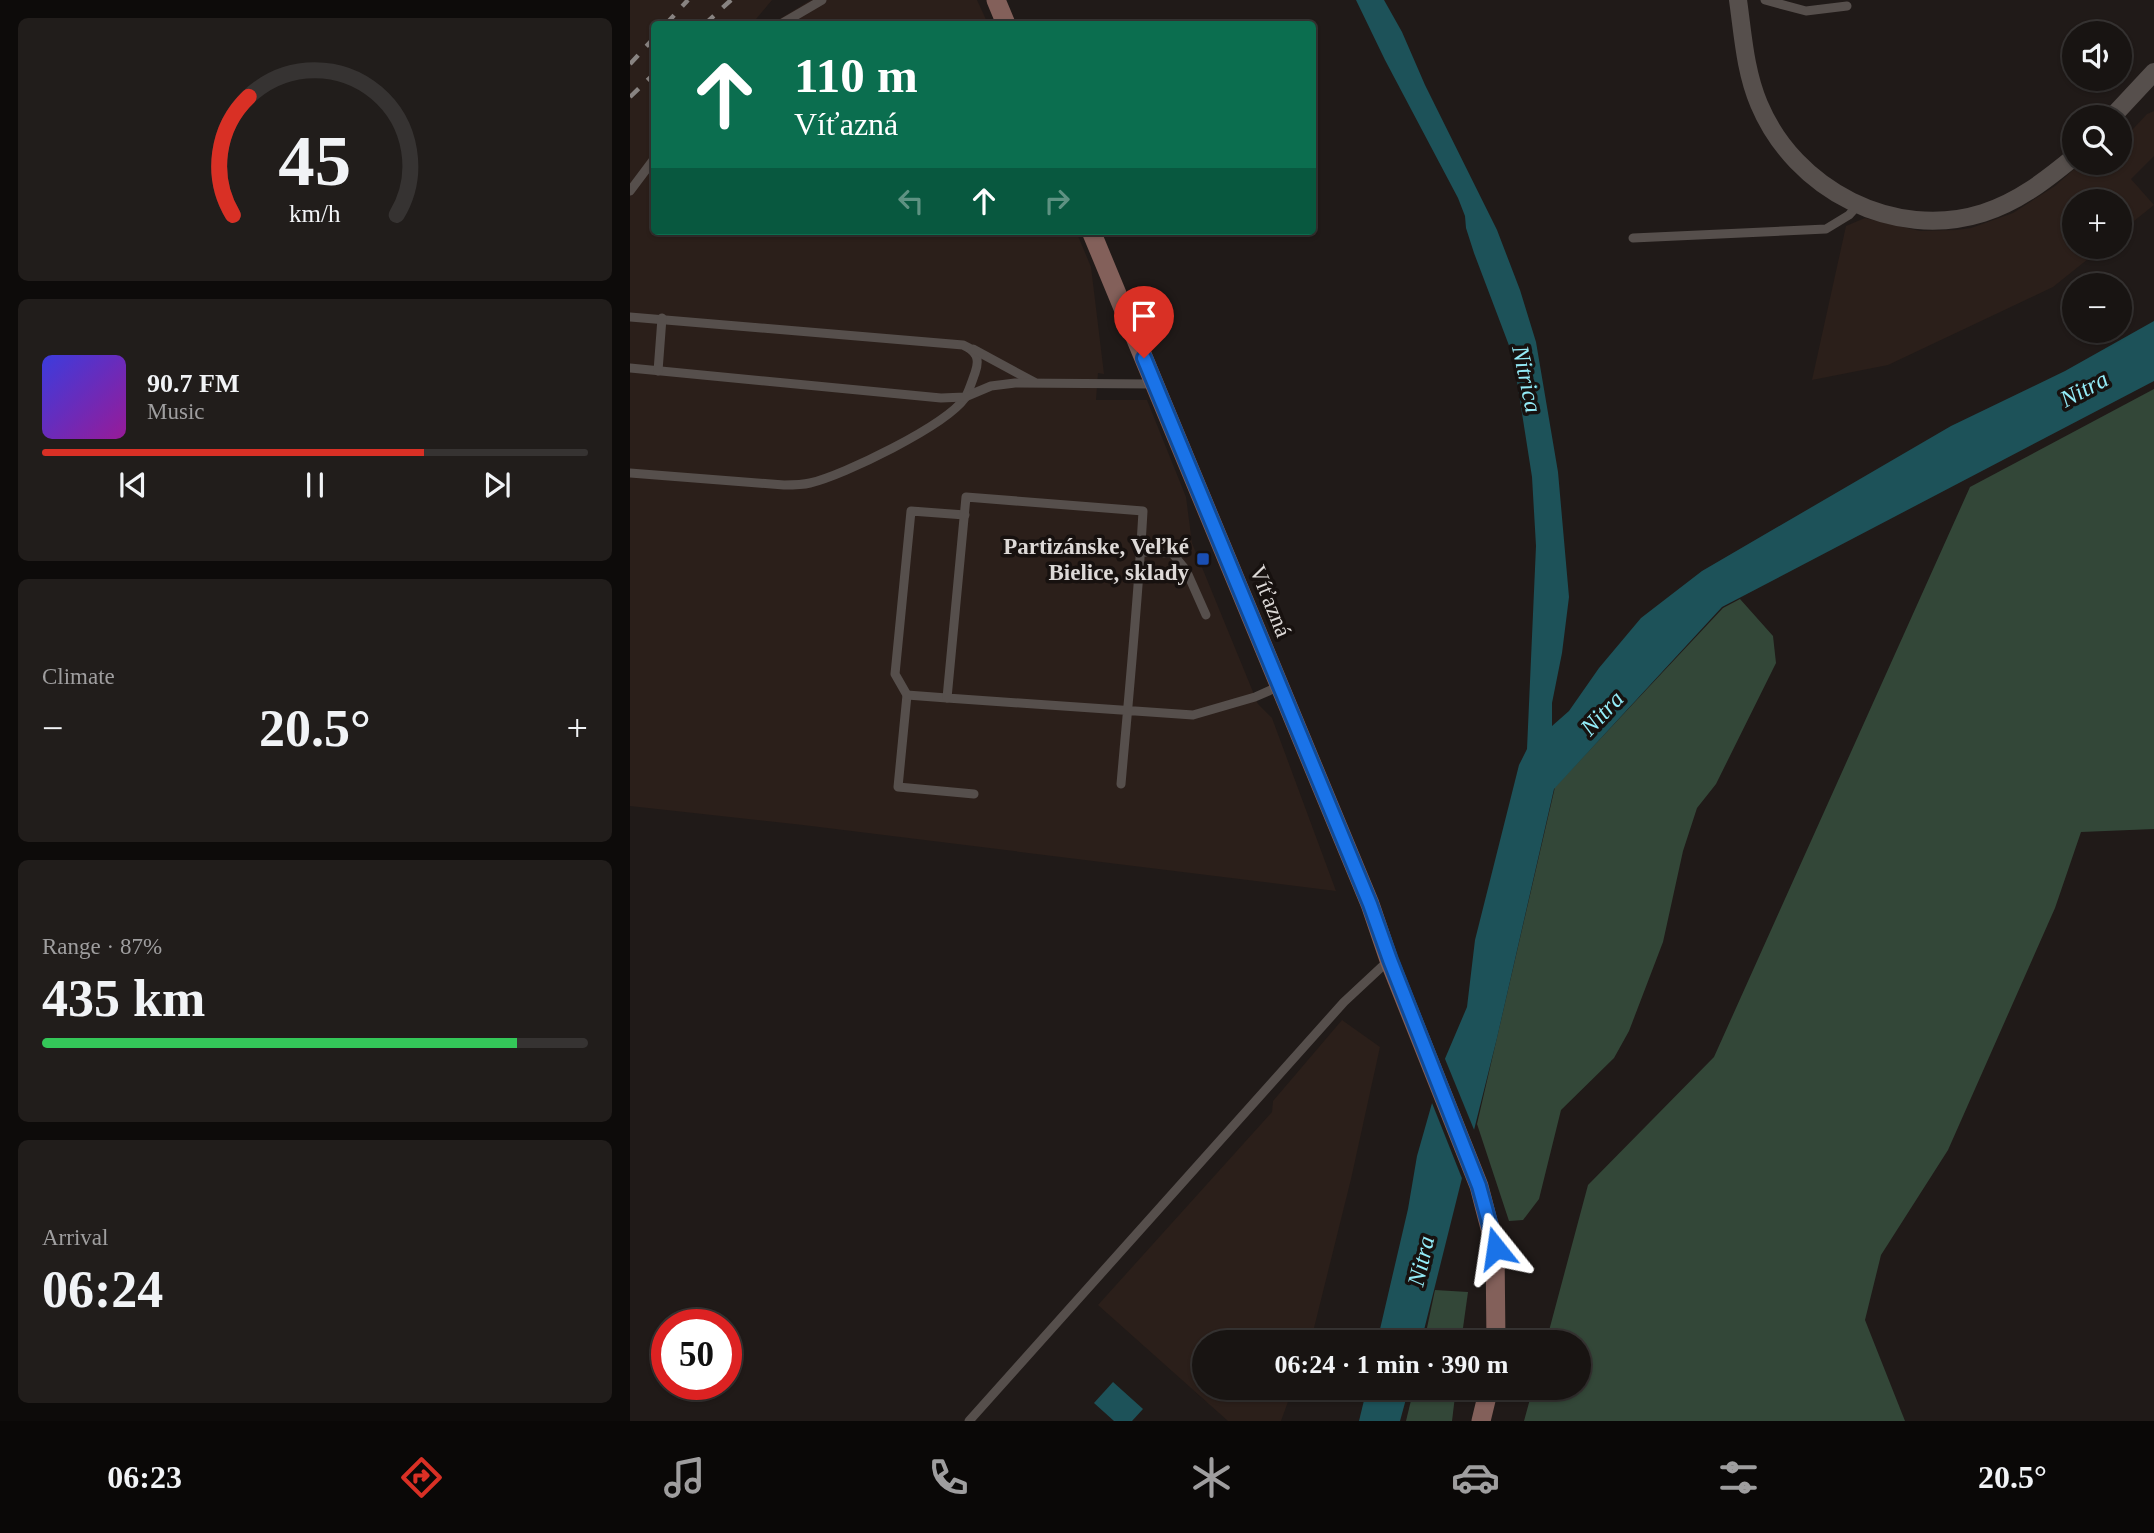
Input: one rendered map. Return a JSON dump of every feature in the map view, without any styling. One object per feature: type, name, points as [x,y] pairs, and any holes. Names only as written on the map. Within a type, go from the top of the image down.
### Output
[{"type":"main road","points":[[996,0],[1005,21]]},
{"type":"main road","name":"Víťazná","points":[[1093,235],[1370,904],[1479,1186],[1494,1240],[1496,1330]]},
{"type":"main road","points":[[1481,1421],[1486,1400]]},
{"type":"street","points":[[1738,0],[1747,65],[1760,105],[1784,147],[1809,174],[1829,190],[1858,205],[1914,221],[1982,214],[2041,184],[2062,167]]},
{"type":"street","points":[[2123,105],[2154,72]]},
{"type":"lane","points":[[786,21],[822,0]]},
{"type":"lane","points":[[1765,0],[1807,11],[1847,6]]},
{"type":"lane","points":[[630,191],[651,163]]},
{"type":"lane","points":[[1633,238],[1826,229],[1849,215],[1858,205]]},
{"type":"lane","points":[[630,317],[962,345],[1035,383]]},
{"type":"lane","points":[[658,371],[662,318]]},
{"type":"lane","points":[[965,397],[978,364],[977,354],[971,348]]},
{"type":"lane","points":[[630,368],[941,398],[965,397]]},
{"type":"lane","points":[[630,473],[783,485],[808,484],[874,457],[938,422],[965,397],[991,386],[1035,383],[1155,384]]},
{"type":"lane","points":[[947,698],[967,497],[1143,511],[1121,785]]},
{"type":"lane","points":[[965,516],[911,511],[895,674],[907,695],[898,787],[974,794]]},
{"type":"lane","points":[[1140,552],[1172,553],[1186,570],[1206,615]]},
{"type":"lane","points":[[907,695],[1193,715],[1255,697],[1280,686]]},
{"type":"lane","points":[[969,1421],[1344,1002],[1390,960]]},
{"type":"shaded area","points":[[630,0],[772,0],[754,21],[651,21],[651,235],[1078,235],[1091,267],[1104,374],[1098,373],[1096,400],[1147,400],[1186,497],[1192,543],[1258,704],[1272,718],[1336,891],[630,806]]},
{"type":"shaded area","points":[[811,0],[977,0],[987,21],[776,21]]},
{"type":"shaded area","points":[[2154,111],[2154,156],[2131,179],[2154,205],[2132,223],[2132,189],[2062,189],[2062,259],[2088,259],[2070,273],[2062,273],[2062,280],[2053,287],[1888,365],[1812,380],[1846,226],[1865,218],[1920,231],[1971,228],[2013,213],[2067,175],[2132,175],[2132,130],[2147,114]]},
{"type":"shaded area","points":[[1342,1020],[1380,1047],[1313,1330],[1192,1330],[1192,1389],[1098,1305],[1272,1112],[1273,1101]]},
{"type":"shaded area","points":[[1204,1400],[1289,1400],[1281,1421],[1228,1421]]},
{"type":"green space","points":[[2154,389],[2154,829],[2081,832],[2055,908],[1948,1150],[1881,1255],[1865,1320],[1905,1421],[1524,1421],[1530,1400],[1591,1400],[1591,1330],[1549,1330],[1588,1185],[1714,1057],[1970,487]]},
{"type":"green space","points":[[1740,599],[1773,636],[1776,663],[1716,784],[1697,808],[1683,851],[1663,942],[1629,1031],[1614,1058],[1561,1110],[1539,1199],[1523,1220],[1509,1221],[1477,1124],[1555,787],[1723,608]]},
{"type":"green space","points":[[1435,1290],[1468,1292],[1463,1330],[1427,1330]]},
{"type":"green space","points":[[1411,1400],[1455,1400],[1452,1421],[1406,1421]]},
{"type":"water","points":[[1356,0],[1384,0],[1402,32],[1425,85],[1497,230],[1536,342],[1558,472],[1569,597],[1552,703],[1552,726],[1569,711],[1599,668],[1641,618],[1702,571],[1951,426],[2065,371],[2115,343],[2132,343],[2132,333],[2154,321],[2154,381],[1722,607],[1554,789],[1497,1038],[1424,1330],[1380,1330],[1408,1209],[1417,1156],[1444,1061],[1467,1007],[1475,940],[1519,765],[1527,749],[1536,546],[1532,477],[1513,356],[1474,253],[1458,198]]},
{"type":"water","points":[[1113,1382],[1143,1409],[1132,1421],[1114,1421],[1094,1403]]},
{"type":"water","points":[[1364,1400],[1406,1400],[1400,1421],[1359,1421]]},
{"type":"pier","points":[[1443,1054],[1477,1137],[1465,1186],[1430,1098]]},
{"type":"railway","points":[[669,21],[688,0]]},
{"type":"railway","points":[[708,21],[731,0]]},
{"type":"railway","points":[[630,64],[651,41]]},
{"type":"railway","points":[[630,97],[651,77]]},
{"type":"place","name":"Partizánske, Veľké Bielice, sklady","points":[[1203,559]]},
{"type":"route","points":[[1144,358],[1370,904],[1479,1186],[1496,1248]]},
{"type":"water label","name":"Nitrica","points":[[1527,379]]},
{"type":"water label","name":"Nitra","points":[[2084,389]]},
{"type":"water label","name":"Nitra","points":[[1602,713]]},
{"type":"water label","name":"Nitra","points":[[1421,1261]]}]
